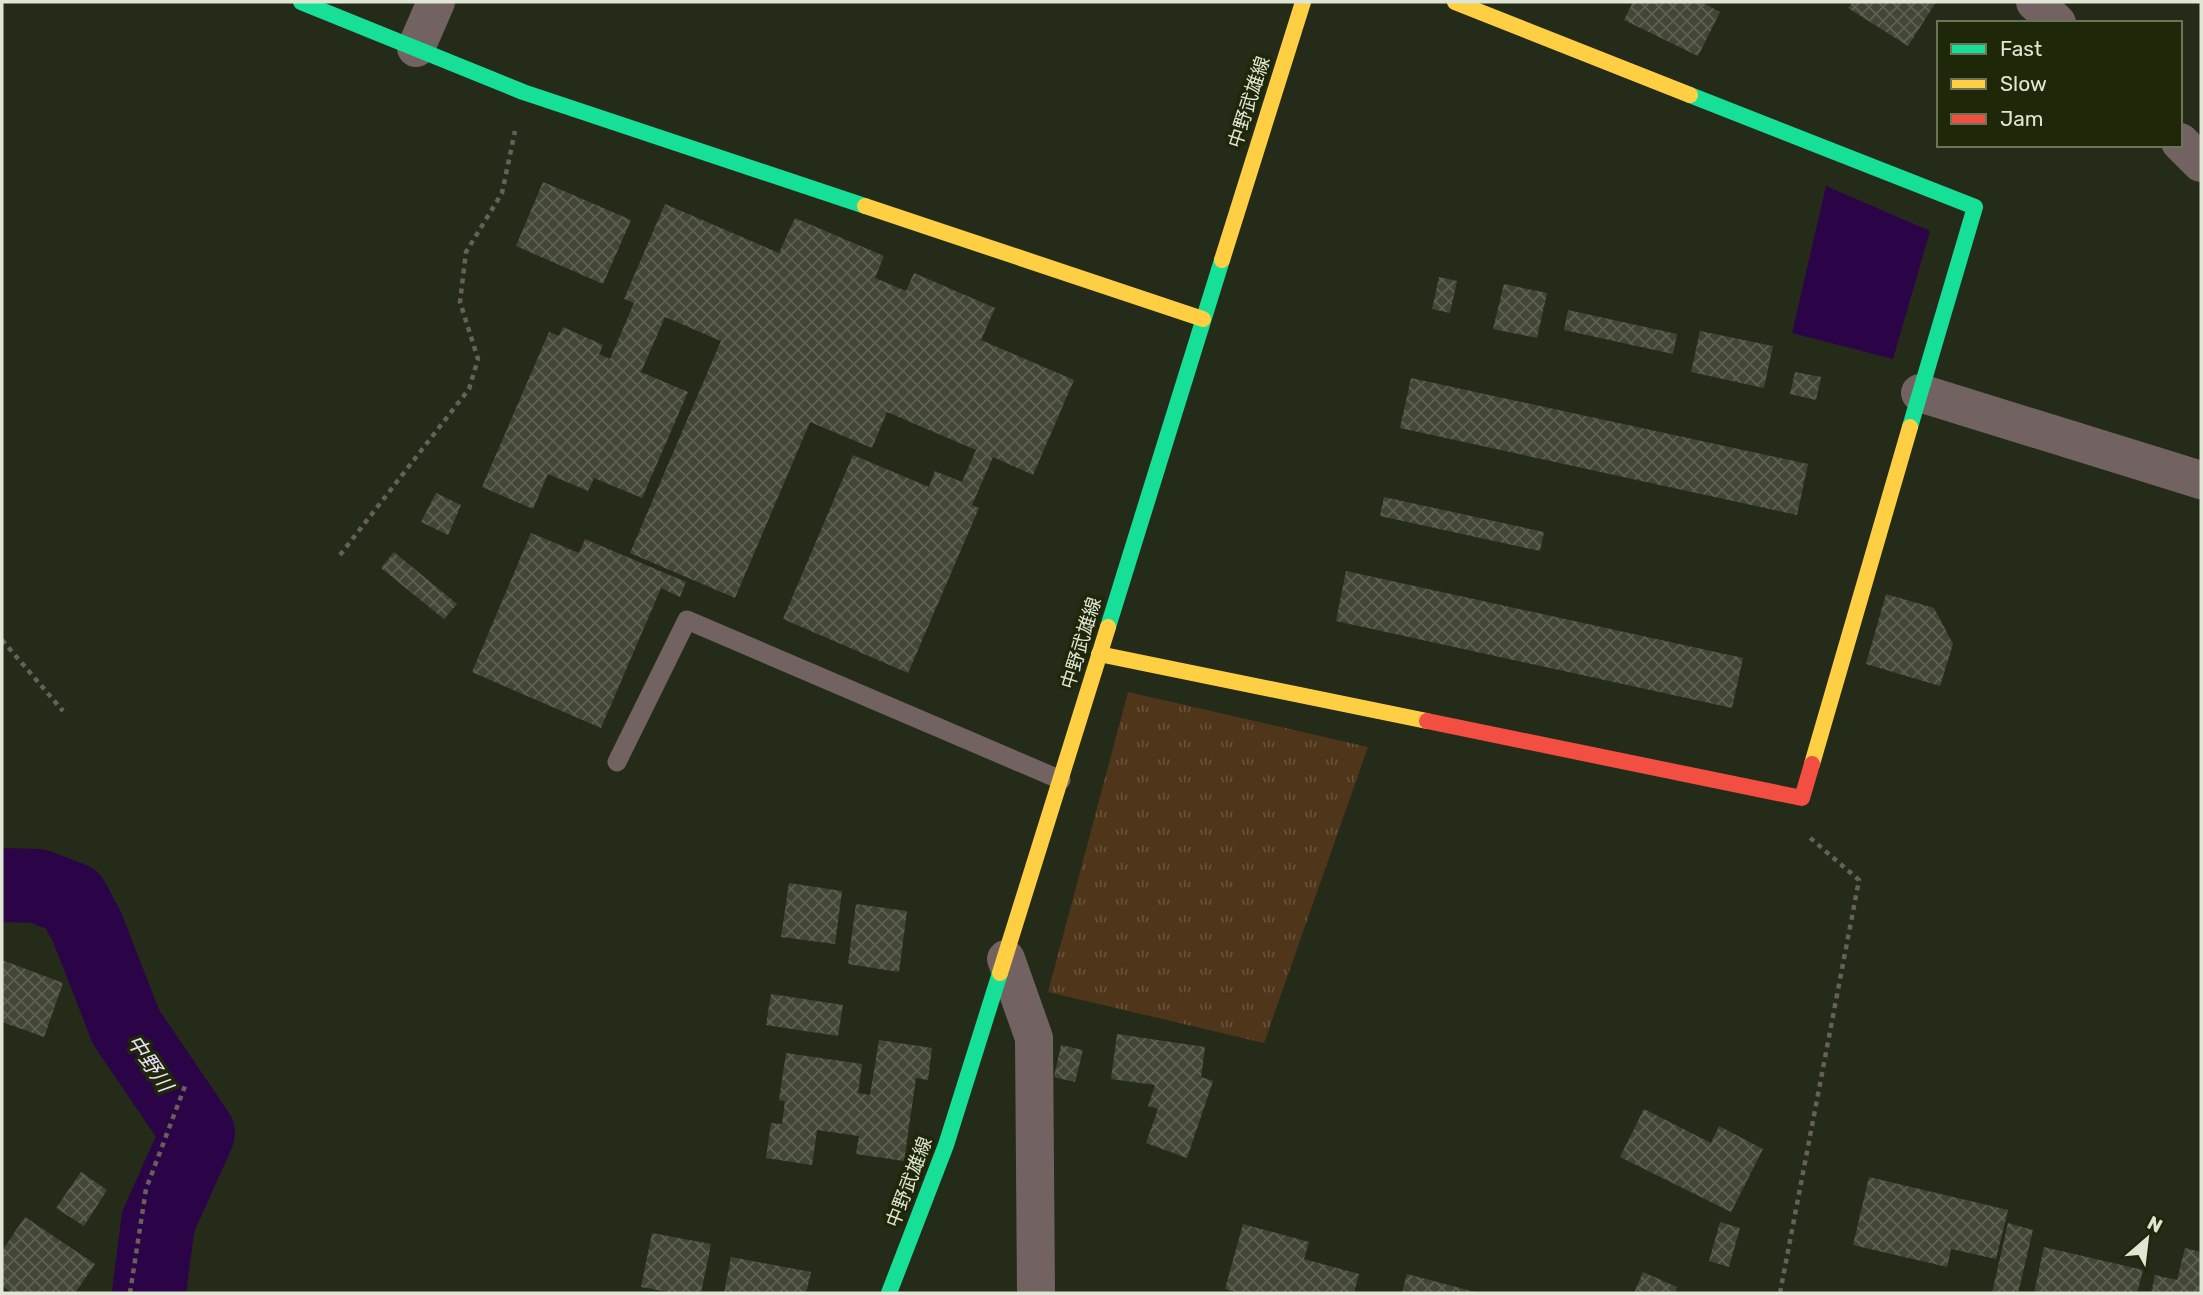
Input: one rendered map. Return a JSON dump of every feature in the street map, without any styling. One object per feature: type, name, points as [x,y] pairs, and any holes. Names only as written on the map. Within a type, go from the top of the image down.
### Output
[{"type":"street","points":[[301,2],[523,92],[1203,319]]},
{"type":"street","points":[[416,48],[436,2]]},
{"type":"street","name":"中野武雄線","points":[[889,1293],[946,1145],[1006,959],[1303,2]]},
{"type":"street","points":[[1100,654],[1802,798],[1975,207],[1455,2]]},
{"type":"street","points":[[2035,2],[2055,21]]},
{"type":"street","points":[[2182,144],[2201,163]]},
{"type":"street","points":[[1920,393],[2201,481]]},
{"type":"street","points":[[1006,959],[1034,1038],[1035,1293]]},
{"type":"lane","points":[[617,762],[687,620],[1060,780]]},
{"type":"path","points":[[340,555],[470,389],[478,359],[460,302],[466,252],[502,193],[523,92]]},
{"type":"path","points":[[2,640],[63,710]]},
{"type":"path","points":[[1780,1293],[1859,880],[1808,839],[1802,798]]},
{"type":"path","points":[[131,1293],[146,1189],[185,1086]]},
{"type":"green space","points":[[1128,692],[1368,747],[1264,1043],[1048,992]]},
{"type":"shaded area","points":[[1826,186],[1930,231],[1893,359],[1792,333]]},
{"type":"building","points":[[1633,2],[1701,2],[1720,12],[1698,56],[1624,20]]},
{"type":"building","points":[[1853,2],[1936,2],[1908,46],[1848,8]]},
{"type":"building","points":[[543,182],[631,220],[603,284],[516,246]]},
{"type":"building","points":[[665,204],[779,253],[795,218],[884,256],[875,278],[906,291],[914,273],[995,308],[981,340],[1074,380],[1033,475],[993,457],[972,505],[979,508],[908,673],[783,619],[853,455],[929,487],[935,471],[962,482],[976,450],[887,412],[872,448],[810,422],[735,598],[630,553],[721,341],[665,317],[641,372],[688,392],[642,498],[594,478],[588,491],[548,474],[533,509],[482,487],[549,332],[559,336],[563,327],[603,345],[599,354],[610,359],[634,303],[624,299]]},
{"type":"building","points":[[1439,277],[1457,281],[1450,313],[1432,309]]},
{"type":"building","points":[[1504,284],[1547,293],[1537,338],[1493,329]]},
{"type":"building","points":[[1568,310],[1677,334],[1673,354],[1564,330]]},
{"type":"building","points":[[1700,331],[1773,346],[1764,388],[1691,372]]},
{"type":"building","points":[[1795,372],[1821,377],[1816,400],[1790,394]]},
{"type":"building","points":[[1411,378],[1808,464],[1797,515],[1400,428]]},
{"type":"building","points":[[436,493],[461,505],[448,535],[421,522]]},
{"type":"building","points":[[1384,497],[1544,532],[1540,551],[1380,516]]},
{"type":"building","points":[[531,533],[579,553],[585,539],[686,582],[680,597],[661,588],[601,728],[472,672]]},
{"type":"building","points":[[394,552],[457,604],[444,619],[381,568]]},
{"type":"building","points":[[1346,571],[1743,658],[1732,708],[1336,621]]},
{"type":"building","points":[[1886,594],[1934,608],[1953,644],[1940,686],[1866,664]]},
{"type":"building","points":[[789,883],[842,891],[835,944],[781,937]]},
{"type":"building","points":[[856,904],[907,911],[899,972],[848,964]]},
{"type":"building","points":[[2,960],[63,983],[44,1037],[2,1022]]},
{"type":"building","points":[[771,994],[843,1005],[838,1036],[766,1025]]},
{"type":"building","points":[[1117,1034],[1205,1047],[1201,1077],[1213,1081],[1187,1158],[1146,1143],[1158,1109],[1148,1106],[1155,1085],[1111,1079]]},
{"type":"building","points":[[879,1040],[932,1048],[928,1080],[916,1078],[904,1161],[856,1154],[859,1136],[817,1130],[812,1165],[766,1158],[771,1123],[782,1124],[785,1101],[779,1100],[786,1053],[862,1064],[858,1093],[870,1095]]},
{"type":"building","points":[[1061,1045],[1083,1050],[1075,1082],[1054,1077]]},
{"type":"building","points":[[1644,1109],[1711,1143],[1719,1126],[1763,1149],[1731,1212],[1620,1157]]},
{"type":"building","points":[[81,1172],[107,1190],[84,1226],[56,1208]]},
{"type":"building","points":[[1869,1177],[2008,1210],[1996,1259],[1951,1249],[1947,1267],[1853,1245]]},
{"type":"building","points":[[25,1217],[95,1264],[75,1293],[12,1293],[2,1286],[2,1251]]},
{"type":"building","points":[[1720,1222],[1740,1228],[1729,1267],[1709,1261]]},
{"type":"building","points":[[2008,1223],[2033,1230],[2018,1293],[1992,1293]]},
{"type":"building","points":[[1243,1224],[1309,1242],[1304,1259],[1359,1274],[1354,1293],[1240,1293],[1225,1289]]},
{"type":"building","points":[[652,1233],[711,1244],[701,1293],[674,1293],[641,1287]]},
{"type":"building","points":[[2044,1247],[2143,1270],[2137,1293],[2034,1293]]},
{"type":"building","points":[[2185,1248],[2201,1252],[2201,1293],[2151,1293],[2155,1275],[2177,1280]]},
{"type":"building","points":[[731,1257],[811,1272],[806,1293],[724,1293]]},
{"type":"building","points":[[1643,1272],[1677,1287],[1675,1293],[1634,1293]]},
{"type":"building","points":[[1407,1274],[1475,1292],[1475,1293],[1402,1293]]},
{"type":"waterway","name":"中野川","points":[[2,885],[38,886],[72,899],[87,927],[126,1027],[198,1133],[158,1222],[149,1293]]},
{"type":"traffic: fast","points":[[301,2],[523,92],[865,206]]},
{"type":"traffic: fast","points":[[1690,95],[1975,207],[1910,427]]},
{"type":"traffic: fast","points":[[1108,627],[1222,260]]},
{"type":"traffic: fast","points":[[889,1293],[946,1145],[1000,973]]},
{"type":"traffic: slow","points":[[1222,260],[1303,2]]},
{"type":"traffic: slow","points":[[1455,2],[1690,95]]},
{"type":"traffic: slow","points":[[865,206],[1203,319]]},
{"type":"traffic: slow","points":[[1812,764],[1910,427]]},
{"type":"traffic: slow","points":[[1000,973],[1108,627]]},
{"type":"traffic: slow","points":[[1099,654],[1427,721]]},
{"type":"traffic: jam","points":[[1427,721],[1802,798],[1812,764]]}]
